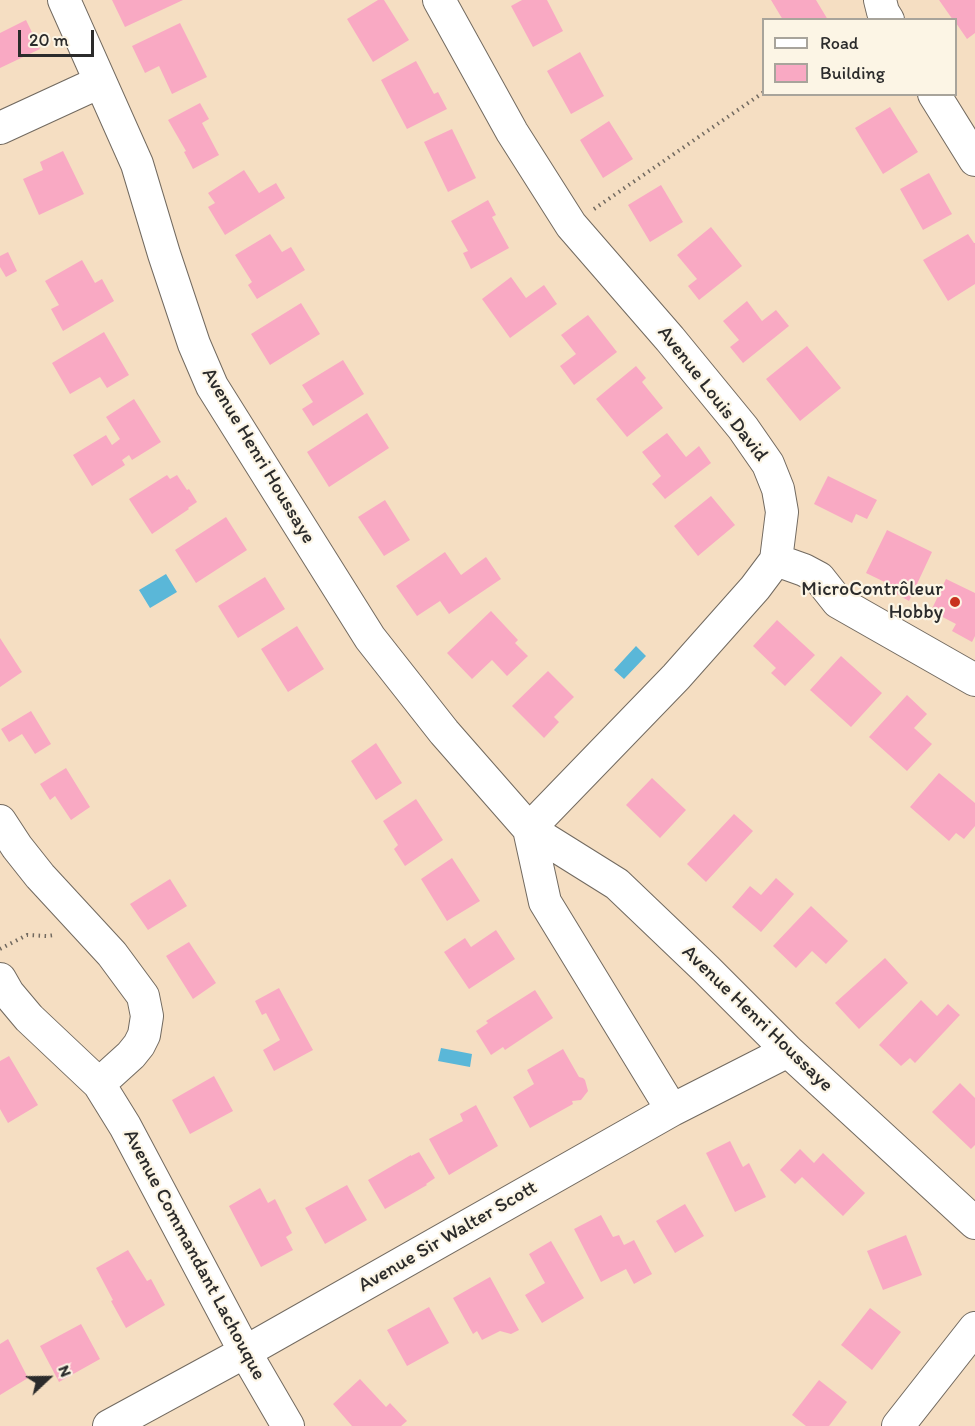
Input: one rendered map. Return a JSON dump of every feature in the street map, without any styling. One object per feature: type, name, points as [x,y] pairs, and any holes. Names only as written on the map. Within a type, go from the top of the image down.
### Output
[{"type":"street","name":"Avenue Henri Houssaye","points":[[64,0],[137,164],[194,344],[212,386],[370,638],[444,732],[529,829],[617,884],[788,1051],[975,1222]]},
{"type":"street","name":"Avenue Louis David","points":[[439,0],[512,132],[571,225],[670,339],[743,428],[768,464],[778,489],[782,512],[776,560],[755,588],[691,660],[529,829]]},
{"type":"street","points":[[880,0],[887,18]]},
{"type":"street","points":[[0,128],[100,82]]},
{"type":"street","points":[[935,96],[975,160]]},
{"type":"street","points":[[776,560],[819,578],[838,602],[975,680]]},
{"type":"street","points":[[1,823],[40,876],[112,954],[142,996],[147,1016],[144,1035],[131,1055],[99,1084]]},
{"type":"street","name":"Avenue Henri Houssaye","points":[[529,829],[545,902],[672,1110]]},
{"type":"street","name":"Avenue Commandant Lachouque","points":[[0,979],[8,993],[29,1018],[99,1084],[125,1126],[245,1352],[288,1426]]},
{"type":"street","name":"Avenue Sir Walter Scott","points":[[109,1426],[245,1352],[672,1110],[788,1051]]},
{"type":"street","points":[[898,1426],[975,1328]]},
{"type":"path","points":[[571,225],[762,93]]},
{"type":"path","points":[[0,949],[27,935],[47,936],[65,932],[82,921]]},
{"type":"water","points":[[166,574],[177,592],[150,608],[139,590]]},
{"type":"water","points":[[636,646],[646,656],[624,679],[614,670]]},
{"type":"water","points":[[441,1048],[472,1054],[470,1067],[438,1061]]},
{"type":"building","points":[[112,0],[183,0],[125,27]]},
{"type":"building","points":[[378,0],[384,0],[409,40],[373,62],[347,19]]},
{"type":"building","points":[[522,0],[547,0],[563,31],[533,47],[511,6]]},
{"type":"building","points":[[771,0],[816,0],[827,18],[782,18]]},
{"type":"building","points":[[939,0],[975,0],[975,33],[967,39],[957,24],[957,18],[952,18]]},
{"type":"building","points":[[26,20],[40,49],[0,68],[0,33]]},
{"type":"building","points":[[180,23],[207,77],[172,94],[159,66],[145,73],[132,46]]},
{"type":"building","points":[[580,52],[604,96],[571,114],[547,71]]},
{"type":"building","points":[[416,61],[434,94],[438,92],[447,109],[407,129],[381,80]]},
{"type":"building","points":[[200,103],[209,119],[202,123],[219,155],[193,169],[184,152],[186,151],[168,120]]},
{"type":"building","points":[[890,107],[918,152],[883,174],[855,128]]},
{"type":"building","points":[[609,121],[633,159],[603,178],[580,140]]},
{"type":"building","points":[[452,129],[476,178],[448,192],[424,142]]},
{"type":"building","points":[[63,151],[84,194],[39,215],[23,179],[43,170],[40,162]]},
{"type":"building","points":[[244,170],[259,193],[276,183],[285,198],[225,235],[208,207],[215,203],[208,193]]},
{"type":"building","points":[[929,173],[952,214],[923,230],[900,189]]},
{"type":"building","points":[[661,185],[683,222],[650,242],[628,205]]},
{"type":"building","points":[[488,200],[496,215],[492,217],[509,248],[471,269],[463,253],[468,251],[451,221]]},
{"type":"building","points":[[711,227],[742,266],[699,300],[688,286],[697,279],[677,255]]},
{"type":"building","points":[[270,234],[282,252],[291,247],[305,270],[257,299],[248,285],[252,282],[235,255]]},
{"type":"building","points":[[968,234],[975,243],[975,284],[948,301],[923,260]]},
{"type":"building","points":[[8,252],[17,271],[6,277],[0,267],[0,256]]},
{"type":"building","points":[[82,260],[95,283],[102,279],[114,301],[63,331],[51,309],[59,305],[45,281]]},
{"type":"building","points":[[511,277],[526,298],[544,285],[557,304],[510,338],[482,299]]},
{"type":"building","points":[[747,301],[762,321],[776,310],[789,326],[743,363],[730,347],[739,340],[723,321]]},
{"type":"building","points":[[301,303],[320,334],[270,365],[251,334]]},
{"type":"building","points":[[588,315],[617,352],[574,385],[560,366],[576,354],[561,335]]},
{"type":"building","points":[[104,332],[129,375],[107,388],[100,377],[70,394],[52,363]]},
{"type":"building","points":[[807,346],[841,388],[800,421],[766,379]]},
{"type":"building","points":[[343,360],[364,394],[313,426],[302,409],[313,402],[302,385]]},
{"type":"building","points":[[636,366],[646,378],[642,382],[663,408],[627,437],[596,399]]},
{"type":"building","points":[[134,399],[161,442],[132,460],[129,455],[122,460],[125,465],[92,486],[73,455],[106,435],[112,445],[120,439],[106,417]]},
{"type":"building","points":[[367,413],[389,448],[329,487],[307,452]]},
{"type":"building","points":[[667,433],[686,457],[699,446],[711,463],[665,499],[652,484],[661,476],[642,452]]},
{"type":"building","points":[[167,475],[170,479],[177,475],[197,502],[152,534],[129,499]]},
{"type":"building","points":[[828,476],[877,500],[867,519],[856,514],[852,523],[814,504]]},
{"type":"building","points":[[711,496],[735,525],[698,556],[674,526]]},
{"type":"building","points":[[385,500],[410,540],[384,556],[358,517]]},
{"type":"building","points":[[226,517],[247,550],[196,583],[175,550]]},
{"type":"building","points":[[887,530],[932,552],[909,601],[895,593],[897,588],[866,573]]},
{"type":"building","points":[[445,552],[461,575],[486,557],[501,579],[449,614],[440,601],[417,616],[396,586]]},
{"type":"building","points":[[265,577],[285,609],[238,638],[218,606]]},
{"type":"building","name":"MicroContrôleur Hobby","points":[[946,579],[975,593],[975,636],[972,642],[952,631],[956,624],[931,611]]},
{"type":"building","points":[[491,611],[518,640],[515,643],[528,656],[507,676],[492,660],[472,679],[447,653]]},
{"type":"building","points":[[777,620],[815,655],[785,686],[771,673],[776,668],[753,646]]},
{"type":"building","points":[[297,626],[324,669],[288,692],[261,649]]},
{"type":"building","points":[[0,638],[22,672],[0,687]]},
{"type":"building","points":[[841,656],[882,693],[851,727],[810,690]]},
{"type":"building","points":[[548,671],[574,697],[554,717],[559,722],[544,738],[512,706]]},
{"type":"building","points":[[907,695],[927,714],[914,728],[932,744],[907,771],[869,737]]},
{"type":"building","points":[[31,711],[51,744],[35,754],[22,734],[9,742],[1,729]]},
{"type":"building","points":[[376,743],[402,783],[376,800],[351,761]]},
{"type":"building","points":[[66,768],[90,807],[71,820],[55,796],[50,800],[40,784]]},
{"type":"building","points":[[939,773],[975,803],[975,826],[964,839],[956,833],[949,841],[910,807]]},
{"type":"building","points":[[652,778],[686,810],[660,838],[626,805]]},
{"type":"building","points":[[416,799],[443,840],[405,866],[394,849],[398,845],[383,821]]},
{"type":"building","points":[[734,814],[753,831],[706,882],[687,864]]},
{"type":"building","points":[[452,858],[480,901],[447,921],[421,879]]},
{"type":"building","points":[[776,878],[794,894],[761,932],[732,907],[750,886],[761,895]]},
{"type":"building","points":[[170,879],[187,906],[148,930],[130,904]]},
{"type":"building","points":[[811,906],[848,941],[826,964],[812,951],[796,968],[773,946]]},
{"type":"building","points":[[496,930],[515,959],[469,989],[444,952],[465,938],[471,947]]},
{"type":"building","points":[[189,942],[216,983],[193,999],[166,956]]},
{"type":"building","points":[[885,958],[908,983],[859,1029],[835,1003]]},
{"type":"building","points":[[279,988],[313,1050],[274,1071],[263,1050],[280,1040],[266,1013],[262,1015],[255,1001]]},
{"type":"building","points":[[535,990],[553,1018],[505,1050],[503,1047],[491,1055],[476,1031],[488,1023],[486,1021]]},
{"type":"building","points":[[921,1000],[937,1016],[948,1004],[960,1015],[915,1063],[910,1058],[901,1066],[879,1045]]},
{"type":"building","points":[[563,1049],[579,1077],[585,1080],[588,1091],[581,1100],[572,1101],[573,1104],[530,1128],[513,1097],[534,1084],[527,1070]]},
{"type":"building","points":[[9,1056],[38,1105],[8,1123],[0,1109],[0,1061]]},
{"type":"building","points":[[214,1076],[233,1111],[190,1134],[172,1100]]},
{"type":"building","points":[[960,1083],[975,1098],[975,1145],[971,1149],[932,1112]]},
{"type":"building","points":[[476,1105],[498,1146],[449,1175],[429,1139],[463,1121],[460,1114]]},
{"type":"building","points":[[730,1141],[743,1167],[749,1163],[766,1197],[735,1212],[706,1153]]},
{"type":"building","points":[[800,1149],[814,1163],[823,1153],[865,1193],[843,1216],[802,1177],[795,1184],[780,1170]]},
{"type":"building","points":[[419,1152],[435,1178],[385,1209],[368,1180]]},
{"type":"building","points":[[347,1185],[367,1220],[325,1244],[305,1208]]},
{"type":"building","points":[[260,1188],[268,1203],[275,1199],[292,1233],[286,1237],[293,1250],[261,1267],[229,1206]]},
{"type":"building","points":[[685,1204],[704,1236],[675,1253],[656,1221]]},
{"type":"building","points":[[601,1215],[613,1237],[619,1235],[624,1245],[634,1240],[652,1274],[634,1284],[626,1269],[601,1282],[574,1229]]},
{"type":"building","points":[[906,1235],[922,1275],[883,1290],[867,1251]]},
{"type":"building","points":[[551,1241],[584,1298],[542,1323],[525,1295],[545,1283],[529,1254]]},
{"type":"building","points":[[128,1250],[147,1281],[151,1279],[165,1305],[126,1328],[96,1268]]},
{"type":"building","points":[[490,1277],[519,1330],[511,1334],[500,1331],[482,1340],[477,1331],[473,1334],[453,1298]]},
{"type":"building","points":[[429,1307],[449,1343],[407,1366],[387,1330]]},
{"type":"building","points":[[870,1308],[901,1332],[872,1370],[841,1345]]},
{"type":"building","points":[[81,1324],[100,1359],[59,1382],[40,1346]]},
{"type":"building","points":[[8,1339],[28,1378],[0,1395],[0,1344]]},
{"type":"building","points":[[360,1379],[386,1407],[390,1403],[407,1421],[401,1426],[352,1426],[333,1404]]},
{"type":"building","points":[[819,1380],[847,1402],[829,1426],[806,1426],[792,1415]]},
{"type":"place","name":"MicroContrôleur Hobby","points":[[955,602]]}]
